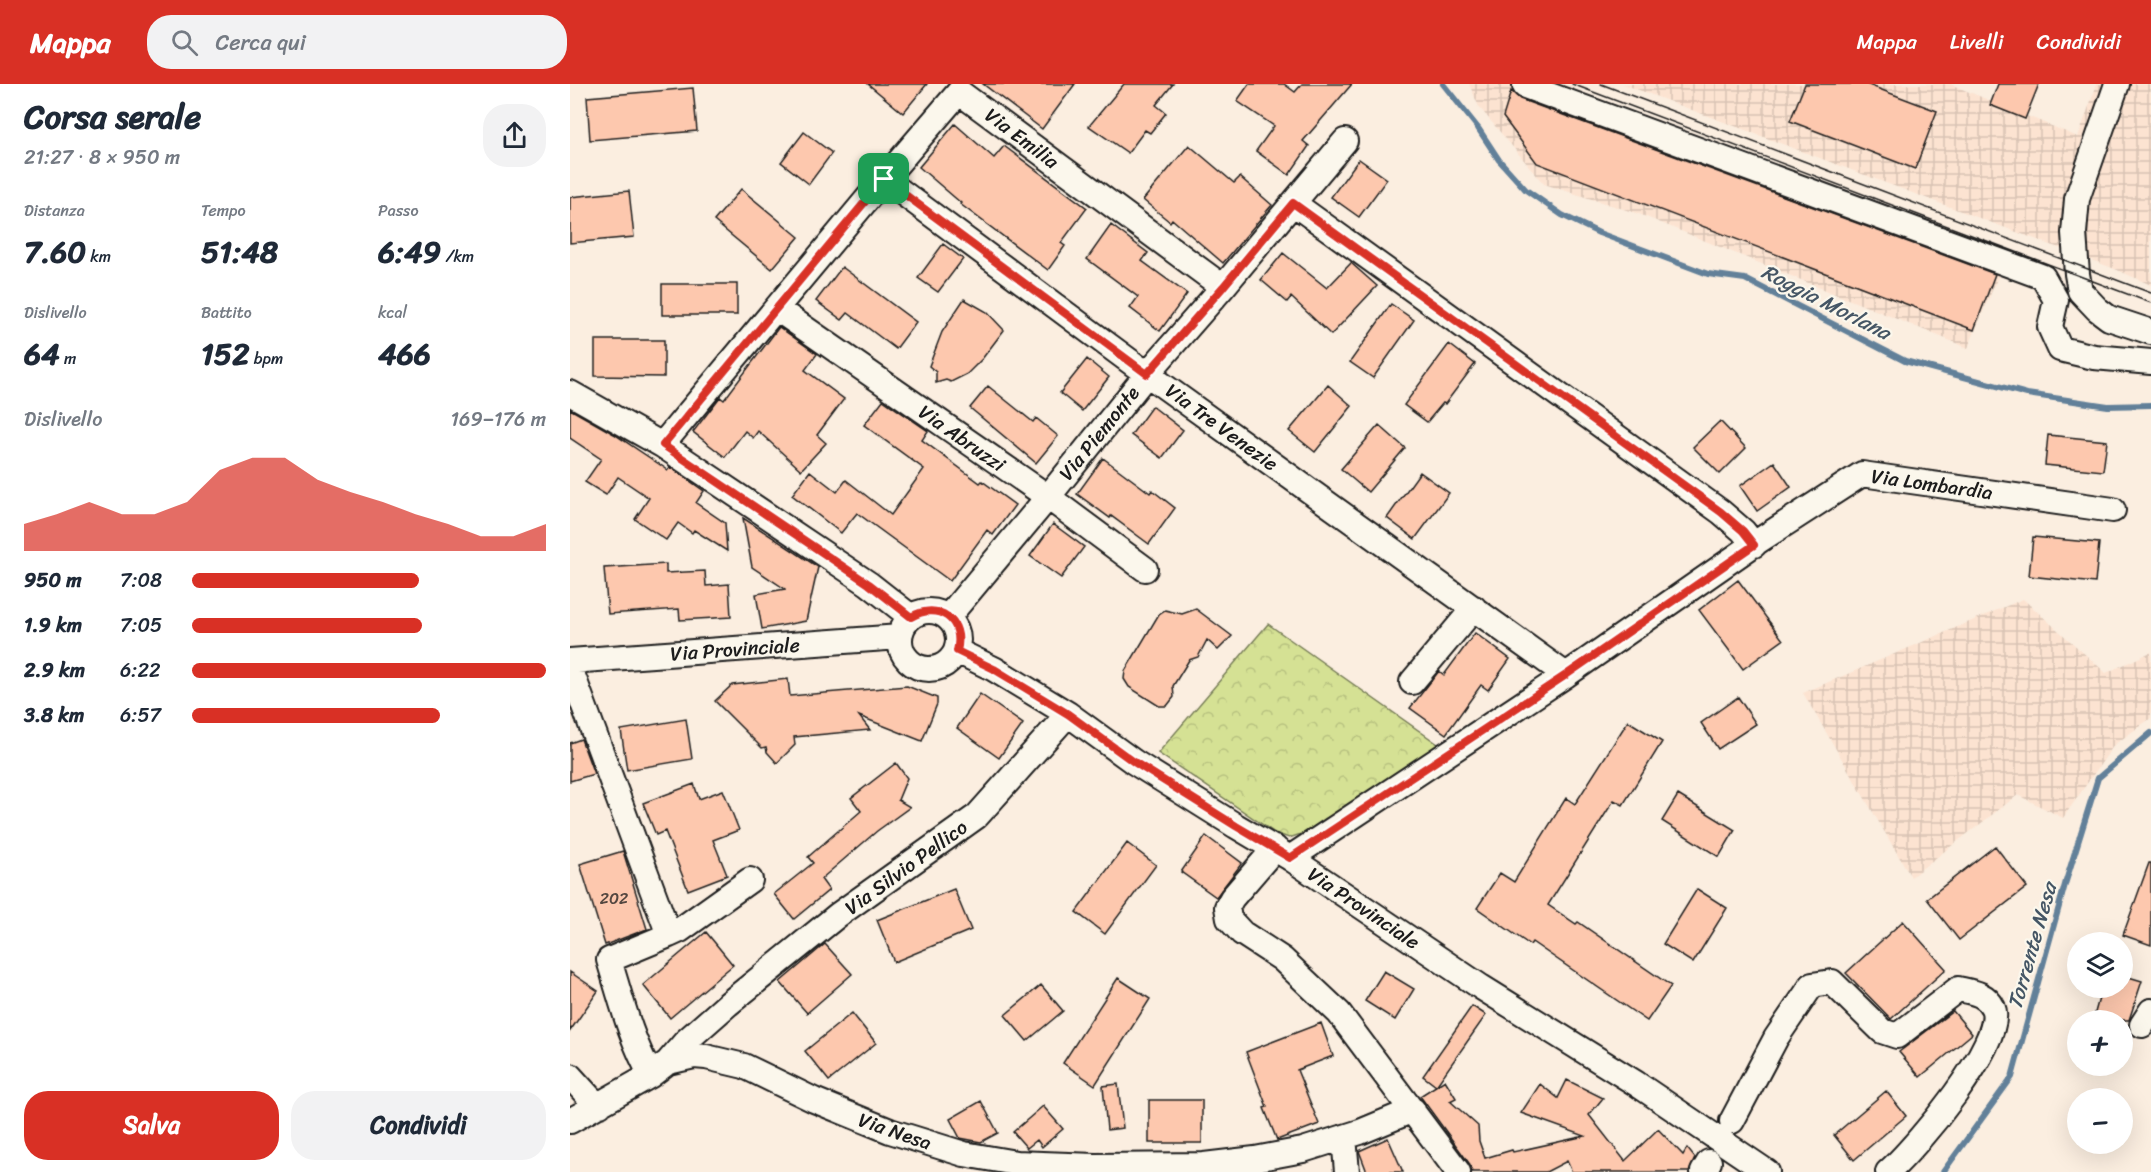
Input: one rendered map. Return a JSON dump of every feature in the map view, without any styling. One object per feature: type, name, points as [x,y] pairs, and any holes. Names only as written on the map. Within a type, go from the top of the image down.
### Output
[{"type":"street","points":[[2117,84],[2077,199],[2074,233],[2080,291],[2109,318],[2151,332]]},
{"type":"street","points":[[1525,86],[2043,277],[2056,300],[2050,327],[2061,349],[2094,357],[2151,362]]},
{"type":"street","name":"Via Emilia","points":[[663,445],[959,92],[1223,287]]},
{"type":"street","name":"Via Piemonte","points":[[948,617],[1147,374],[1345,141]]},
{"type":"street","name":"Via Tre Venezie","points":[[884,179],[1147,374],[1566,675]]},
{"type":"street","points":[[1293,203],[1721,512],[1743,531],[1754,545]]},
{"type":"street","name":"Via Abruzzi","points":[[777,309],[1048,497],[1145,569]]},
{"type":"street","points":[[570,393],[663,445],[869,584],[905,627]]},
{"type":"street","name":"Via Lombardia","points":[[1413,1110],[1338,1014],[1282,959],[1242,933],[1229,919],[1227,907],[1232,898],[1282,853],[1566,675],[1754,545],[1862,474],[2113,510]]},
{"type":"street","points":[[1412,682],[1474,608]]},
{"type":"street","points":[[929,610],[948,617],[956,626],[958,634],[957,651],[951,661],[943,667],[931,670],[910,664],[900,648],[905,627],[919,612],[929,610]]},
{"type":"street","name":"Via Provinciale","points":[[570,660],[905,627]]},
{"type":"street","name":"Via Provinciale","points":[[957,651],[994,669],[1068,714],[1134,762],[1282,853],[1481,987],[1637,1084],[1767,1172]]},
{"type":"street","points":[[570,668],[669,935]]},
{"type":"street","name":"Via Silvio Pellico","points":[[659,1069],[686,1041],[728,1004],[838,915],[977,816],[1068,714]]},
{"type":"street","points":[[659,1069],[636,1044],[609,960],[680,930],[750,880]]},
{"type":"street","points":[[1732,1121],[1776,1038],[1812,985],[1832,982],[1882,1031],[1897,1036],[1958,989],[1980,993],[1993,1008],[1994,1020],[1988,1039],[1972,1071],[1915,1144],[1888,1172]]},
{"type":"street","name":"Via Silvio Pellico","points":[[706,1057],[707,1042],[728,1004]]},
{"type":"street","name":"Via Nesa","points":[[570,1121],[659,1069],[694,1056],[744,1066],[814,1100],[890,1131],[964,1154],[1016,1163],[1095,1166],[1204,1165],[1303,1150],[1413,1110]]},
{"type":"street","points":[[570,1076],[590,1098],[600,1105]]},
{"type":"street","points":[[1413,1110],[1458,1172]]},
{"type":"street","points":[[1344,1137],[1347,1172]]},
{"type":"shaded area","points":[[1469,84],[1535,84],[2007,255],[1968,348],[1639,214],[1544,184],[1479,107]]},
{"type":"shaded area","points":[[1623,84],[1950,84],[2078,137],[2097,84],[2151,84],[2151,285],[2115,269]]},
{"type":"shaded area","points":[[2023,599],[2106,673],[2151,652],[2151,718],[2114,745],[2063,818],[2018,795],[1911,877],[1803,693]]},
{"type":"green space","points":[[1268,624],[1442,747],[1310,831],[1289,838],[1275,833],[1158,753]]},
{"type":"building","points":[[868,84],[927,84],[903,113]]},
{"type":"building","points":[[983,84],[1075,84],[1042,129]]},
{"type":"building","points":[[1124,84],[1173,84],[1156,105],[1166,113],[1150,133],[1145,130],[1128,153],[1089,126]]},
{"type":"building","points":[[1249,84],[1284,84],[1295,92],[1302,84],[1352,84],[1303,141],[1309,146],[1289,175],[1256,151],[1274,126],[1237,101]]},
{"type":"building","points":[[1805,84],[1866,84],[1937,111],[1915,169],[1790,121]]},
{"type":"building","points":[[1998,84],[2039,84],[2025,119],[1990,105]]},
{"type":"building","points":[[693,88],[697,131],[590,140],[587,97]]},
{"type":"building","points":[[1511,91],[1520,99],[1995,274],[1974,330],[1537,163],[1503,117]]},
{"type":"building","points":[[955,124],[994,158],[1004,146],[1087,208],[1061,243],[1065,246],[1048,270],[960,204],[919,167]]},
{"type":"building","points":[[804,132],[832,153],[809,184],[781,162]]},
{"type":"building","points":[[1189,145],[1234,183],[1240,177],[1272,205],[1223,263],[1172,219],[1170,222],[1143,200]]},
{"type":"building","points":[[1359,159],[1387,179],[1359,217],[1331,197]]},
{"type":"building","points":[[741,189],[799,237],[772,269],[714,221]]},
{"type":"building","points":[[629,191],[634,237],[570,243],[570,197]]},
{"type":"building","points":[[1111,225],[1148,253],[1142,261],[1187,294],[1160,331],[1130,308],[1138,297],[1087,259]]},
{"type":"building","points":[[943,244],[963,259],[938,292],[918,278]]},
{"type":"building","points":[[1283,253],[1327,288],[1351,263],[1377,286],[1331,335],[1291,297],[1287,302],[1261,280]]},
{"type":"building","points":[[842,267],[916,322],[896,349],[848,313],[842,320],[816,301]]},
{"type":"building","points":[[662,284],[737,284],[737,315],[662,315]]},
{"type":"building","points":[[964,299],[987,312],[1004,330],[982,359],[967,374],[951,382],[946,380],[936,383],[936,372],[929,366],[942,332]]},
{"type":"building","points":[[1391,304],[1414,320],[1373,378],[1350,362]]},
{"type":"building","points":[[779,327],[817,354],[805,370],[844,399],[817,435],[826,443],[801,470],[758,431],[753,438],[745,431],[725,457],[693,432],[720,397],[724,400]]},
{"type":"building","points":[[595,340],[664,340],[664,377],[595,376]]},
{"type":"building","points":[[1449,344],[1475,364],[1445,404],[1443,403],[1427,422],[1404,405]]},
{"type":"building","points":[[1087,359],[1109,377],[1082,411],[1060,393]]},
{"type":"building","points":[[1328,385],[1352,406],[1315,452],[1289,431]]},
{"type":"building","points":[[988,386],[1033,422],[1036,418],[1058,436],[1036,463],[970,408]]},
{"type":"building","points":[[883,400],[928,431],[922,440],[980,483],[982,481],[1015,505],[993,535],[987,530],[950,581],[857,513],[841,533],[792,495],[810,471],[837,492],[846,480],[891,515],[924,469],[864,425]]},
{"type":"building","points":[[1152,406],[1183,430],[1162,458],[1131,435]]},
{"type":"building","points":[[570,409],[614,434],[668,470],[670,467],[704,491],[696,503],[725,523],[727,551],[694,530],[692,533],[678,523],[666,540],[635,519],[649,498],[618,477],[606,495],[585,482],[601,459],[570,438]]},
{"type":"building","points":[[1720,421],[1746,448],[1720,474],[1693,447]]},
{"type":"building","points":[[1379,425],[1405,448],[1368,492],[1341,469]]},
{"type":"building","points":[[2048,435],[2107,441],[2103,471],[2045,465]]},
{"type":"building","points":[[1103,458],[1150,493],[1152,490],[1175,508],[1149,544],[1077,494]]},
{"type":"building","points":[[1774,462],[1791,487],[1757,511],[1740,486]]},
{"type":"building","points":[[1420,472],[1449,493],[1415,539],[1387,518]]},
{"type":"building","points":[[743,518],[818,567],[806,621],[762,629],[756,594],[785,589],[752,567]]},
{"type":"building","points":[[1053,524],[1084,547],[1061,578],[1030,556]]},
{"type":"building","points":[[2033,537],[2099,543],[2095,583],[2029,576]]},
{"type":"building","points":[[666,564],[666,573],[705,571],[706,586],[729,584],[731,617],[680,620],[679,609],[608,614],[604,568]]},
{"type":"building","points":[[1738,580],[1783,640],[1743,669],[1699,610]]},
{"type":"building","points":[[1196,609],[1232,636],[1218,650],[1207,640],[1198,657],[1189,660],[1173,686],[1174,697],[1167,706],[1159,706],[1129,687],[1124,679],[1125,671],[1159,614],[1165,610],[1182,614]]},
{"type":"building","points":[[1475,633],[1510,659],[1488,690],[1481,685],[1446,734],[1410,708],[1439,671],[1444,675]]},
{"type":"building","points":[[788,679],[790,696],[907,686],[937,698],[937,704],[922,741],[859,716],[870,730],[794,737],[795,745],[777,763],[767,752],[766,747],[762,748],[715,701],[732,685]]},
{"type":"building","points":[[980,694],[1023,724],[999,758],[957,728]]},
{"type":"building","points":[[1738,697],[1756,724],[1718,749],[1701,723]]},
{"type":"building","points":[[686,719],[692,759],[627,770],[621,730]]},
{"type":"building","points":[[1628,721],[1662,742],[1623,805],[1614,800],[1548,905],[1576,924],[1578,922],[1671,986],[1647,1021],[1532,942],[1530,945],[1477,908],[1500,873],[1514,882],[1566,798],[1575,804]]},
{"type":"building","points":[[581,739],[594,774],[570,781],[570,743]]},
{"type":"building","points":[[896,763],[907,778],[898,800],[910,807],[877,831],[821,879],[829,890],[794,919],[774,894],[813,863],[808,857],[861,811],[851,798]]},
{"type":"building","points":[[694,784],[699,799],[723,790],[739,830],[713,840],[727,875],[688,890],[665,831],[656,835],[643,803]]},
{"type":"building","points":[[1678,795],[1735,830],[1719,857],[1662,821]]},
{"type":"building","points":[[1206,836],[1242,863],[1216,897],[1181,872]]},
{"type":"building","points":[[1127,843],[1156,865],[1105,934],[1076,912]]},
{"type":"building","points":[[1995,846],[2027,887],[1959,940],[1927,899]]},
{"type":"building","points":[[623,851],[647,929],[605,945],[580,864]]},
{"type":"building","points":[[2149,863],[2151,863],[2151,945],[2133,939],[2133,932],[2124,932]]},
{"type":"building","points":[[954,889],[971,930],[894,962],[877,920]]},
{"type":"building","points":[[1697,889],[1727,908],[1693,963],[1663,944]]},
{"type":"building","points":[[1903,921],[1946,969],[1891,1019],[1846,973]]},
{"type":"building","points":[[706,932],[733,965],[670,1018],[643,985]]},
{"type":"building","points":[[825,944],[852,974],[807,1013],[780,982]]},
{"type":"building","points":[[1384,971],[1414,989],[1395,1020],[1365,1001]]},
{"type":"building","points":[[570,972],[598,991],[570,1031]]},
{"type":"building","points":[[1118,978],[1150,999],[1095,1085],[1063,1063]]},
{"type":"building","points":[[2133,978],[2142,981],[2132,1010],[2096,1010],[2099,998],[2133,998]]},
{"type":"building","points":[[1041,985],[1063,1011],[1027,1041],[1005,1015]]},
{"type":"building","points":[[1472,1006],[1486,1015],[1436,1086],[1423,1076]]},
{"type":"building","points":[[1953,1011],[1972,1034],[1920,1077],[1899,1052]]},
{"type":"building","points":[[852,1013],[876,1043],[829,1081],[805,1051]]},
{"type":"building","points":[[1321,1023],[1333,1056],[1297,1070],[1319,1124],[1277,1140],[1246,1052]]},
{"type":"building","points":[[1445,1080],[1456,1098],[1450,1101],[1478,1126],[1479,1141],[1485,1158],[1512,1150],[1513,1152],[1585,1136],[1521,1113],[1540,1084],[1558,1098],[1567,1080],[1603,1098],[1589,1115],[1625,1161],[1658,1129],[1683,1155],[1687,1148],[1695,1158],[1689,1172],[1572,1172],[1567,1161],[1546,1172],[1472,1172],[1469,1163],[1420,1096]]},
{"type":"building","points":[[1118,1084],[1123,1128],[1107,1130],[1103,1086]]},
{"type":"building","points":[[1886,1091],[1906,1116],[1854,1160],[1834,1135]]},
{"type":"building","points":[[1149,1100],[1202,1100],[1202,1143],[1149,1143]]},
{"type":"building","points":[[981,1101],[998,1133],[981,1142],[960,1138],[950,1119]]},
{"type":"building","points":[[1043,1106],[1063,1129],[1042,1147],[1037,1140],[1027,1148],[1013,1132]]},
{"type":"building","points":[[1388,1138],[1403,1172],[1367,1172],[1359,1151]]},
{"type":"waterway","name":"Roggia Morlana","points":[[1443,84],[1478,128],[1499,160],[1526,190],[1562,215],[1599,233],[1708,274],[1745,279],[1905,361],[2027,394],[2108,406],[2151,405]]},
{"type":"waterway","name":"Torrente Nesa","points":[[1943,1172],[2012,1077],[2066,881],[2098,778],[2151,733]]},
{"type":"tram line","points":[[1572,84],[2151,303]]},
{"type":"tram line","points":[[1601,84],[2151,293]]},
{"type":"route","points":[[884,179],[1147,374],[1293,203],[1721,512],[1743,531],[1754,545],[1566,675],[1290,858],[1134,762],[1068,714],[994,669],[957,651],[959,644],[956,626],[948,617],[929,610],[911,617],[869,584],[663,445],[884,179]]}]
